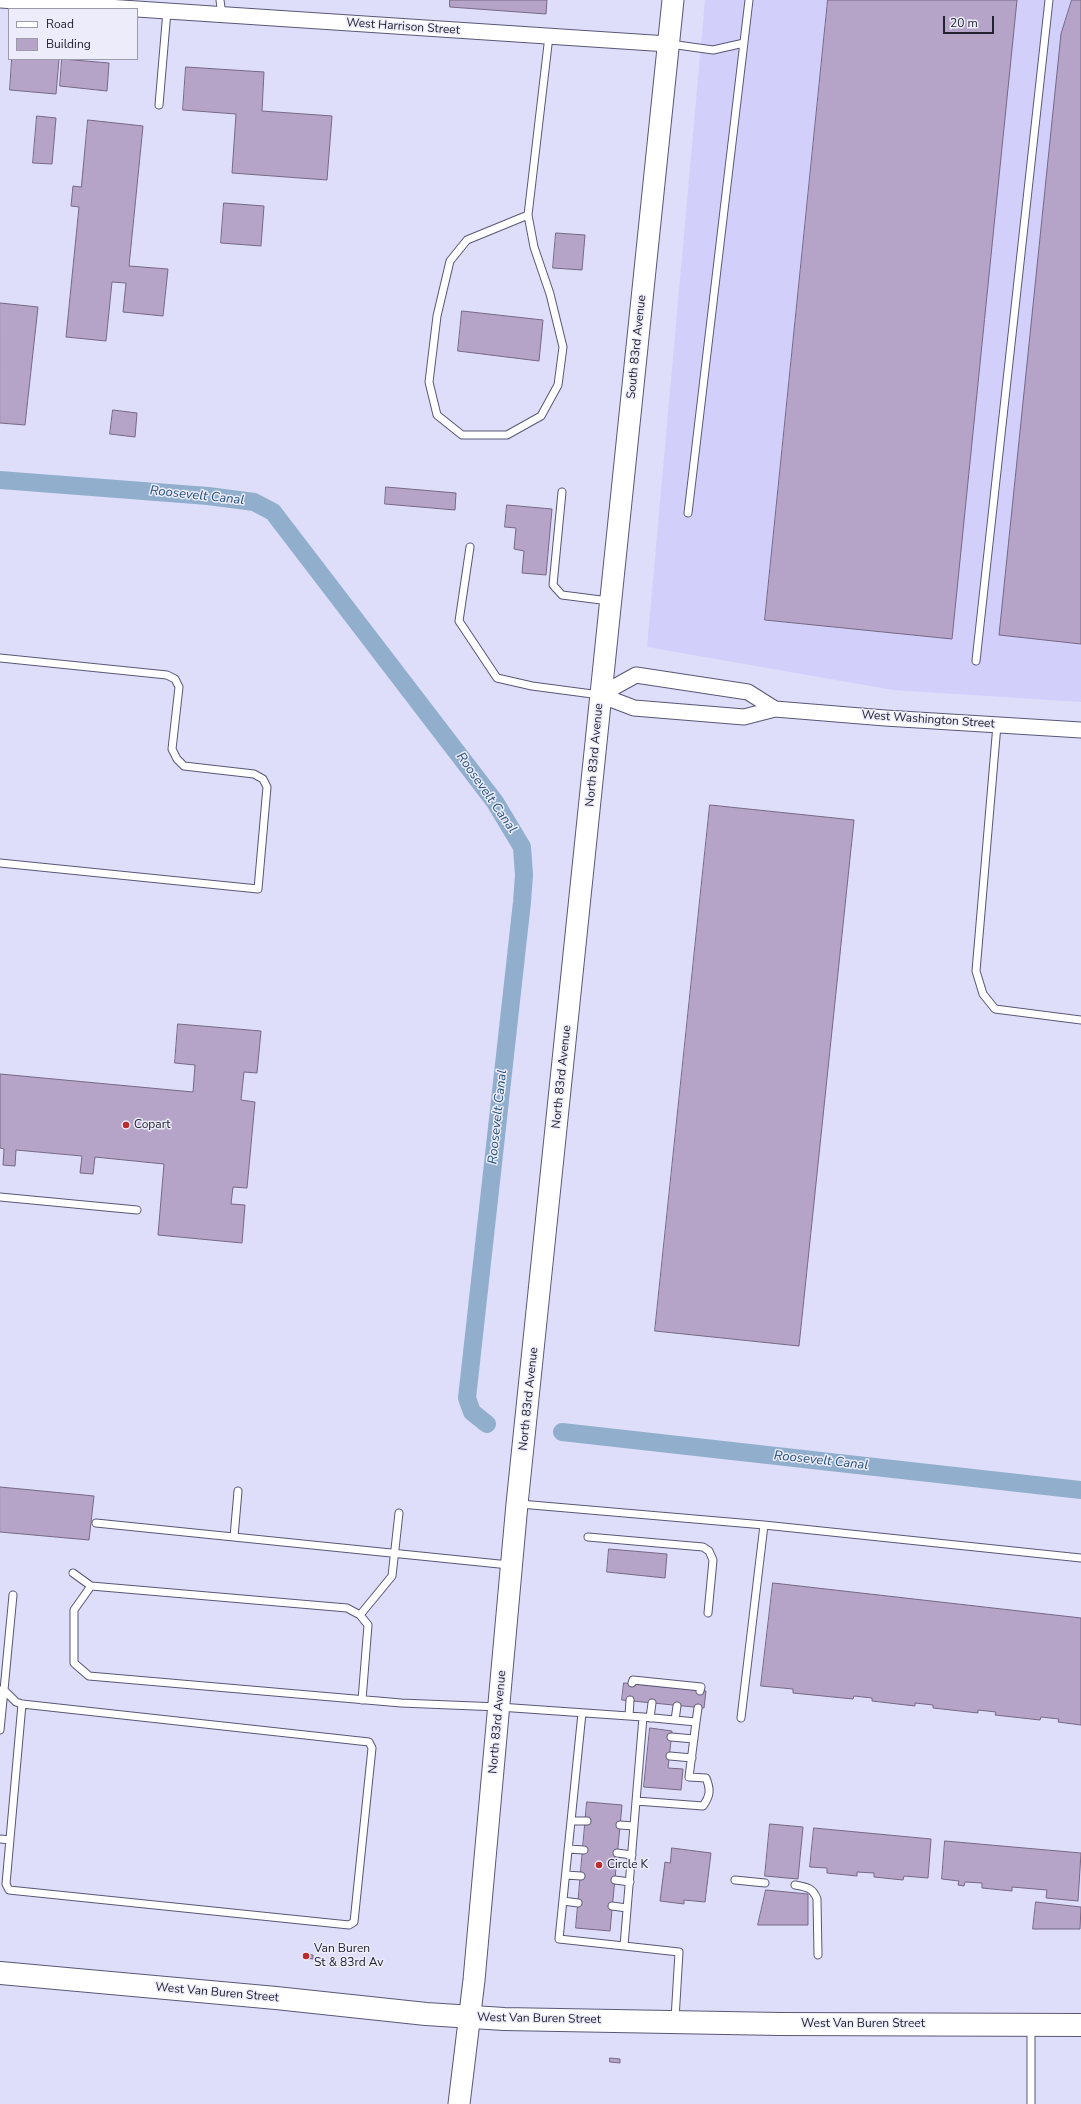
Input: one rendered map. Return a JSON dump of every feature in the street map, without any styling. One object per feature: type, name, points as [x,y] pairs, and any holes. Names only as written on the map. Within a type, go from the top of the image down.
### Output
[{"type":"main road","name":"South 83rd Avenue","points":[[600,695],[668,44],[671,0]]},
{"type":"main road","name":"North 83rd Avenue","points":[[459,2104],[470,2017],[517,1504],[585,860],[600,695]]},
{"type":"main road","name":"West Van Buren Street","points":[[0,1973],[504,2019],[780,2024],[1081,2025]]},
{"type":"street","name":"West Harrison Street","points":[[0,0],[122,8]]},
{"type":"street","name":"West Harrison Street","points":[[138,9],[167,11],[221,7],[549,36],[668,44]]},
{"type":"street","name":"West Washington Street","points":[[600,695],[636,675],[748,692],[776,709]]},
{"type":"street","name":"West Washington Street","points":[[600,695],[634,708],[720,716],[744,717],[776,709],[1081,730]]},
{"type":"lane","points":[[688,514],[749,0]]},
{"type":"lane","points":[[976,660],[1049,0]]},
{"type":"lane","points":[[159,105],[167,11]]},
{"type":"lane","points":[[528,215],[467,240],[450,261],[437,316],[429,382],[437,415],[462,435],[507,435],[541,416],[558,385],[563,347],[550,294],[534,247],[528,215],[549,36]]},
{"type":"lane","points":[[668,44],[713,50],[744,43]]},
{"type":"lane","points":[[562,492],[553,584],[562,595],[611,601]]},
{"type":"lane","points":[[470,547],[459,621],[497,678],[532,686],[600,695]]},
{"type":"lane","points":[[0,658],[167,674],[175,679],[179,687],[172,749],[177,759],[184,766],[254,774],[263,779],[267,787],[258,889],[0,863]]},
{"type":"lane","points":[[997,725],[976,971],[983,994],[995,1009],[1081,1020]]},
{"type":"lane","points":[[0,1197],[137,1210]]},
{"type":"lane","points":[[234,1537],[238,1491]]},
{"type":"lane","points":[[517,1504],[764,1525],[1081,1558]]},
{"type":"lane","points":[[360,1615],[392,1576],[399,1513]]},
{"type":"lane","points":[[96,1523],[512,1566]]},
{"type":"lane","points":[[741,1718],[764,1525]]},
{"type":"lane","points":[[588,1537],[703,1547],[709,1551],[713,1560],[708,1613]]},
{"type":"lane","points":[[73,1572],[91,1586],[347,1608],[360,1615],[368,1625],[362,1700]]},
{"type":"lane","points":[[91,1586],[74,1610],[74,1663],[89,1676],[362,1700],[499,1707],[647,1717],[696,1722]]},
{"type":"lane","points":[[0,1730],[2,1690],[13,1595]]},
{"type":"lane","points":[[632,1683],[633,1680],[654,1684],[700,1687],[700,1691]]},
{"type":"lane","points":[[2,1690],[16,1702],[22,1704],[369,1742],[372,1748],[356,1920],[349,1925],[9,1890],[6,1884],[22,1704]]},
{"type":"lane","points":[[629,1716],[630,1700]]},
{"type":"lane","points":[[624,1946],[636,1801],[647,1717],[652,1703]]},
{"type":"lane","points":[[675,1720],[677,1706]]},
{"type":"lane","points":[[636,1801],[703,1806],[709,1797],[710,1787],[706,1778],[689,1777],[698,1708]]},
{"type":"lane","points":[[582,1713],[559,1939],[679,1952],[674,2021]]},
{"type":"lane","points":[[671,1737],[694,1740]]},
{"type":"lane","points":[[670,1756],[692,1758]]},
{"type":"lane","points":[[571,1821],[586,1822]]},
{"type":"lane","points":[[620,1825],[634,1826]]},
{"type":"lane","points":[[0,1839],[10,1840]]},
{"type":"lane","points":[[568,1849],[584,1850]]},
{"type":"lane","points":[[617,1853],[632,1855]]},
{"type":"lane","points":[[566,1875],[581,1876]]},
{"type":"lane","points":[[615,1880],[630,1882]]},
{"type":"lane","points":[[735,1880],[765,1883]]},
{"type":"lane","points":[[795,1885],[807,1887],[814,1892],[817,1899],[818,1955]]},
{"type":"lane","points":[[563,1901],[578,1903]]},
{"type":"lane","points":[[612,1906],[627,1908]]},
{"type":"lane","points":[[1031,2025],[1031,2104]]},
{"type":"shaded area","points":[[705,0],[1081,0],[1081,702],[893,690],[647,647]]},
{"type":"building","points":[[450,0],[547,0],[546,14],[450,7]]},
{"type":"building","points":[[828,0],[1017,0],[952,639],[765,620]]},
{"type":"building","points":[[1072,0],[1081,0],[1081,644],[999,635],[1061,34]]},
{"type":"building","points":[[12,60],[59,60],[56,94],[10,90]]},
{"type":"building","points":[[62,60],[109,63],[107,91],[60,86]]},
{"type":"building","points":[[186,67],[264,72],[262,111],[332,116],[327,180],[232,173],[236,114],[183,110]]},
{"type":"building","points":[[37,116],[56,118],[52,164],[33,163]]},
{"type":"building","points":[[88,120],[143,126],[129,266],[168,269],[163,316],[123,312],[126,283],[112,282],[106,341],[66,337],[79,207],[71,206],[73,186],[81,187]]},
{"type":"building","points":[[224,203],[264,206],[261,246],[221,243]]},
{"type":"building","points":[[556,233],[585,235],[582,270],[553,268]]},
{"type":"building","points":[[0,303],[38,307],[25,425],[0,423]]},
{"type":"building","points":[[462,311],[543,320],[539,361],[458,351]]},
{"type":"building","points":[[113,410],[137,413],[135,437],[110,434]]},
{"type":"building","points":[[386,487],[456,493],[455,510],[385,504]]},
{"type":"building","points":[[507,505],[552,509],[546,575],[522,573],[524,551],[514,549],[516,528],[505,527]]},
{"type":"building","points":[[710,805],[854,820],[799,1346],[655,1331]]},
{"type":"building","name":"Copart","points":[[178,1024],[261,1031],[257,1073],[244,1072],[241,1100],[255,1102],[247,1188],[233,1187],[231,1204],[245,1205],[242,1243],[158,1235],[164,1164],[95,1157],[93,1174],[80,1173],[82,1156],[16,1150],[15,1166],[3,1165],[4,1149],[0,1148],[0,1074],[193,1092],[195,1065],[175,1063]]},
{"type":"building","points":[[0,1487],[94,1496],[89,1540],[0,1532]]},
{"type":"building","points":[[609,1549],[667,1554],[665,1578],[607,1572]]},
{"type":"building","points":[[773,1583],[1081,1618],[1081,1725],[1058,1722],[1059,1719],[1041,1717],[1040,1720],[995,1715],[996,1712],[978,1710],[978,1713],[933,1708],[933,1705],[915,1703],[915,1706],[872,1701],[872,1698],[854,1696],[853,1699],[793,1693],[793,1689],[761,1686]]},
{"type":"building","points":[[624,1683],[706,1691],[704,1708],[622,1700]]},
{"type":"building","points":[[650,1728],[672,1731],[668,1768],[683,1769],[681,1790],[644,1787]]},
{"type":"building","name":"Circle K","points":[[587,1802],[622,1805],[610,1931],[576,1928]]},
{"type":"building","points":[[770,1824],[803,1827],[798,1879],[765,1876]]},
{"type":"building","points":[[814,1828],[931,1839],[928,1878],[904,1876],[903,1880],[874,1877],[874,1873],[857,1872],[857,1876],[827,1873],[827,1868],[810,1867]]},
{"type":"building","points":[[945,1841],[1081,1853],[1078,1901],[1046,1898],[1047,1890],[1012,1887],[1012,1891],[982,1888],[982,1883],[965,1882],[964,1886],[958,1885],[959,1881],[942,1879]]},
{"type":"building","points":[[672,1848],[711,1853],[705,1902],[684,1900],[684,1904],[660,1901],[665,1862],[670,1863]]},
{"type":"building","points":[[766,1890],[808,1894],[808,1925],[758,1925]]},
{"type":"building","points":[[1036,1902],[1081,1907],[1080,1929],[1033,1929]]},
{"type":"building","points":[[304,1954],[313,1955],[313,1959],[303,1958]]},
{"type":"building","points":[[610,2058],[620,2059],[620,2063],[610,2062]]},
{"type":"waterway","name":"Roosevelt Canal","points":[[0,480],[208,496],[254,502],[273,512],[495,802],[522,847],[524,875],[522,902],[467,1398],[472,1412],[487,1424]]},
{"type":"waterway","name":"Roosevelt Canal","points":[[562,1432],[1081,1490]]},
{"type":"place","name":"Copart","points":[[126,1125]]},
{"type":"place","name":"Circle K","points":[[599,1865]]},
{"type":"place","name":"Van Buren St & 83rd Av","points":[[306,1956]]}]
